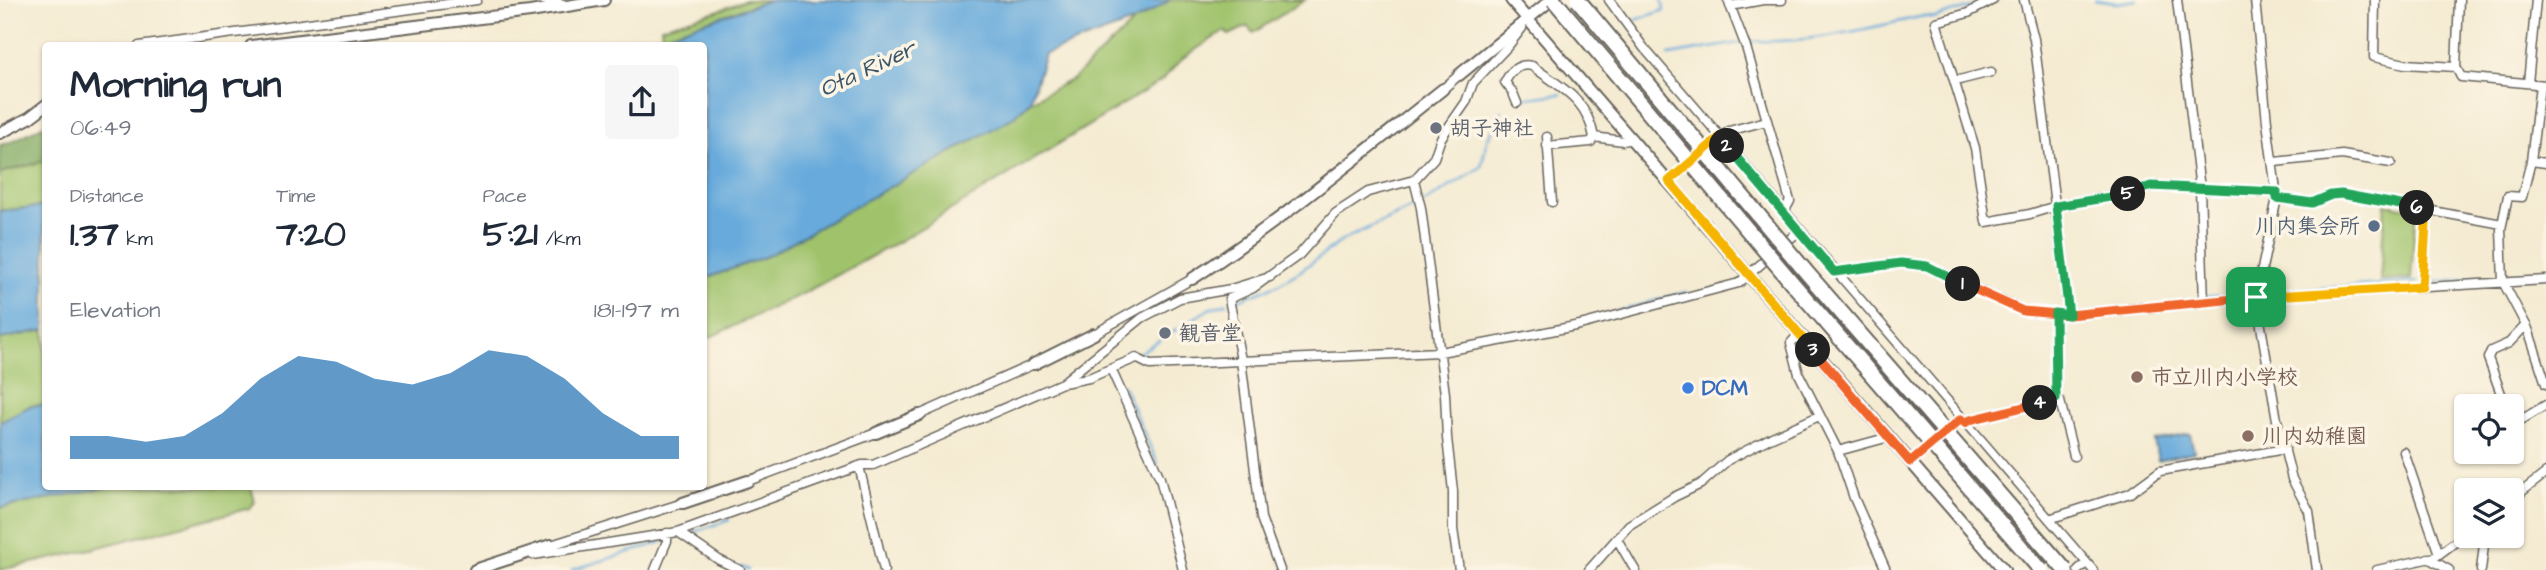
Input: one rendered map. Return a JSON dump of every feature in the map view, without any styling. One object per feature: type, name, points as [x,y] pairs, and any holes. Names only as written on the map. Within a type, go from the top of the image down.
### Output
[{"type":"highway","points":[[1552,0],[2041,570]]},
{"type":"highway","points":[[1578,0],[1807,273],[2065,570]]},
{"type":"street","points":[[168,42],[477,0]]},
{"type":"street","points":[[543,0],[569,6]]},
{"type":"street","points":[[283,42],[604,0]]},
{"type":"street","points":[[1511,0],[2004,570]]},
{"type":"street","points":[[475,570],[499,567],[512,558],[748,481],[876,433],[1034,364],[1094,334],[1230,255],[1443,89],[1525,16],[1552,0]]},
{"type":"street","points":[[1279,570],[1261,518],[1241,360],[1229,299],[1270,277],[1299,255],[1336,213],[1346,206],[1368,192],[1414,180],[1434,158],[1441,138],[1466,102],[1473,83],[1508,46],[1525,16],[1561,0]]},
{"type":"street","points":[[1609,0],[1644,48],[1799,231],[2089,566],[2078,570]]},
{"type":"street","points":[[1782,0],[1729,3],[1746,47],[1790,201],[1784,212]]},
{"type":"street","points":[[1993,0],[1968,13],[1936,22],[1975,148],[1986,222],[2130,193],[2151,186],[2277,195],[2312,203],[2341,194],[2502,224]]},
{"type":"street","points":[[2024,0],[2034,39],[2069,315]]},
{"type":"street","points":[[2177,0],[2200,188],[2204,302]]},
{"type":"street","points":[[2255,0],[2277,195],[2256,297],[2284,449],[2292,479],[2309,511],[2317,570]]},
{"type":"street","points":[[2375,0],[2374,57],[2405,64],[2456,68]]},
{"type":"street","points":[[2459,0],[2456,68],[2461,77],[2543,85],[2531,161],[2522,197],[2508,196],[2502,224],[2502,282],[2526,325],[2546,384]]},
{"type":"street","points":[[2528,83],[2536,0]]},
{"type":"street","points":[[1517,103],[1514,93],[1505,82],[1518,66],[1523,64],[1532,66],[1578,102],[1590,118],[1594,137],[1591,142],[1547,142],[1545,174],[1549,198]]},
{"type":"street","points":[[1955,82],[1991,72]]},
{"type":"street","points":[[0,133],[42,109]]},
{"type":"street","points":[[1669,181],[1729,131],[1766,121]]},
{"type":"street","points":[[1594,137],[1623,141],[1632,139]]},
{"type":"street","points":[[2274,162],[2342,155],[2391,163]]},
{"type":"street","points":[[2531,161],[2546,163]]},
{"type":"street","points":[[1414,180],[1421,208],[1440,352],[1453,491],[1453,528],[1459,570]]},
{"type":"street","points":[[2422,287],[2427,210]]},
{"type":"street","points":[[512,558],[678,532],[859,466],[873,465],[1062,383],[1089,378],[1136,358],[1150,365],[1440,352],[1580,325],[1739,283],[1799,231]]},
{"type":"street","points":[[1834,272],[1901,263],[1927,266],[2023,311],[2069,315],[2256,297],[2546,280]]},
{"type":"street","points":[[1062,383],[1142,318],[1180,298],[1231,289],[1270,277]]},
{"type":"street","points":[[2055,313],[2056,399]]},
{"type":"street","points":[[2501,394],[2488,358],[2491,351],[2509,343],[2526,325]]},
{"type":"street","points":[[1799,334],[1791,343],[1799,374],[1838,451],[1854,498],[1886,570]]},
{"type":"street","points":[[1111,369],[1160,478],[1183,570]]},
{"type":"street","points":[[1910,462],[1963,421],[2056,399]]},
{"type":"street","points":[[2056,399],[2060,401],[2074,456]]},
{"type":"street","points":[[2524,418],[2546,405]]},
{"type":"street","points":[[1589,570],[1629,525],[1701,484],[1728,460],[1819,416]]},
{"type":"street","points":[[1838,451],[1882,439],[1887,435]]},
{"type":"street","points":[[2049,519],[2130,493],[2160,471],[2284,449]]},
{"type":"street","points":[[2404,452],[2439,554]]},
{"type":"street","points":[[859,466],[884,570]]},
{"type":"street","points":[[2524,490],[2546,473]]},
{"type":"street","points":[[678,532],[719,560],[740,570]]},
{"type":"street","points":[[655,570],[667,541],[667,533]]},
{"type":"street","points":[[1617,539],[1635,570]]},
{"type":"street","points":[[2377,570],[2428,558],[2454,543]]},
{"type":"street","points":[[2481,570],[2484,548]]},
{"type":"street","points":[[2428,558],[2449,570]]},
{"type":"green space","points":[[746,0],[770,0],[662,36],[661,27]]},
{"type":"green space","points":[[1170,0],[1305,0],[1253,33],[1248,26],[1229,35],[1224,31],[1183,58],[1161,81],[900,241],[804,293],[707,339],[707,278],[767,256],[1012,118],[1030,101],[1073,79],[1135,21]]},
{"type":"green space","points":[[42,126],[42,162],[0,173],[0,145]]},
{"type":"green space","points":[[42,162],[42,206],[0,211],[0,173]]},
{"type":"green space","points":[[2385,204],[2416,209],[2411,279],[2380,281]]},
{"type":"green space","points":[[42,331],[42,405],[30,406],[0,422],[0,339]]},
{"type":"green space","points":[[89,490],[252,490],[255,502],[250,508],[0,570],[0,508]]},
{"type":"water","name":"Ota River","points":[[770,0],[1170,0],[1135,21],[1045,54],[1030,101],[1012,118],[767,256],[707,278],[707,42],[658,42],[662,36]]},
{"type":"water","points":[[42,206],[42,331],[0,339],[0,211]]},
{"type":"water","points":[[42,405],[42,490],[93,490],[0,508],[0,422],[30,406]]},
{"type":"water","points":[[2190,434],[2194,452],[2158,460],[2154,441]]},
{"type":"waterway","points":[[1636,20],[1664,10],[1662,0]]},
{"type":"waterway","points":[[2095,0],[2116,3],[2137,0]]},
{"type":"waterway","points":[[1748,41],[1815,38],[1924,16],[1935,18],[1971,7]]},
{"type":"waterway","points":[[1669,55],[1739,43]]},
{"type":"waterway","points":[[1518,99],[1561,94]]},
{"type":"waterway","points":[[1424,203],[1481,167],[1487,140],[1502,111]]},
{"type":"waterway","points":[[1233,302],[1277,285],[1343,240],[1417,206]]},
{"type":"waterway","points":[[1840,267],[1851,266]]},
{"type":"waterway","points":[[2505,278],[2544,276]]},
{"type":"waterway","points":[[2432,282],[2492,278]]},
{"type":"waterway","points":[[2261,292],[2417,282]]},
{"type":"waterway","points":[[1608,314],[1686,292]]},
{"type":"waterway","points":[[2205,297],[2242,294]]},
{"type":"waterway","points":[[1139,353],[1209,309],[1227,303]]},
{"type":"waterway","points":[[1122,384],[1158,464]]},
{"type":"waterway","points":[[1164,480],[1173,514]]},
{"type":"waterway","points":[[688,534],[729,520]]},
{"type":"waterway","points":[[572,570],[662,542]]},
{"type":"waterway","points":[[741,567],[748,570]]},
{"type":"place","name":"胡子神社","points":[[1436,128]]},
{"type":"place","name":"川内集会所","points":[[2374,226]]},
{"type":"place","name":"観音堂","points":[[1165,333]]},
{"type":"place","name":"市立川内小学校","points":[[2137,377]]},
{"type":"place","name":"DCM","points":[[1688,388]]},
{"type":"place","name":"川内幼稚園","points":[[2248,436]]},
{"type":"route","points":[[2256,297],[2069,315],[2055,313],[2023,311],[1927,266],[1901,263],[1834,272],[1720,137],[1669,181],[1910,462],[1961,419],[1965,423],[2056,399],[2055,313],[2069,315],[2056,206],[2130,193],[2151,186],[2277,192],[2277,198],[2312,203],[2341,194],[2427,210],[2422,287],[2256,297]]}]
